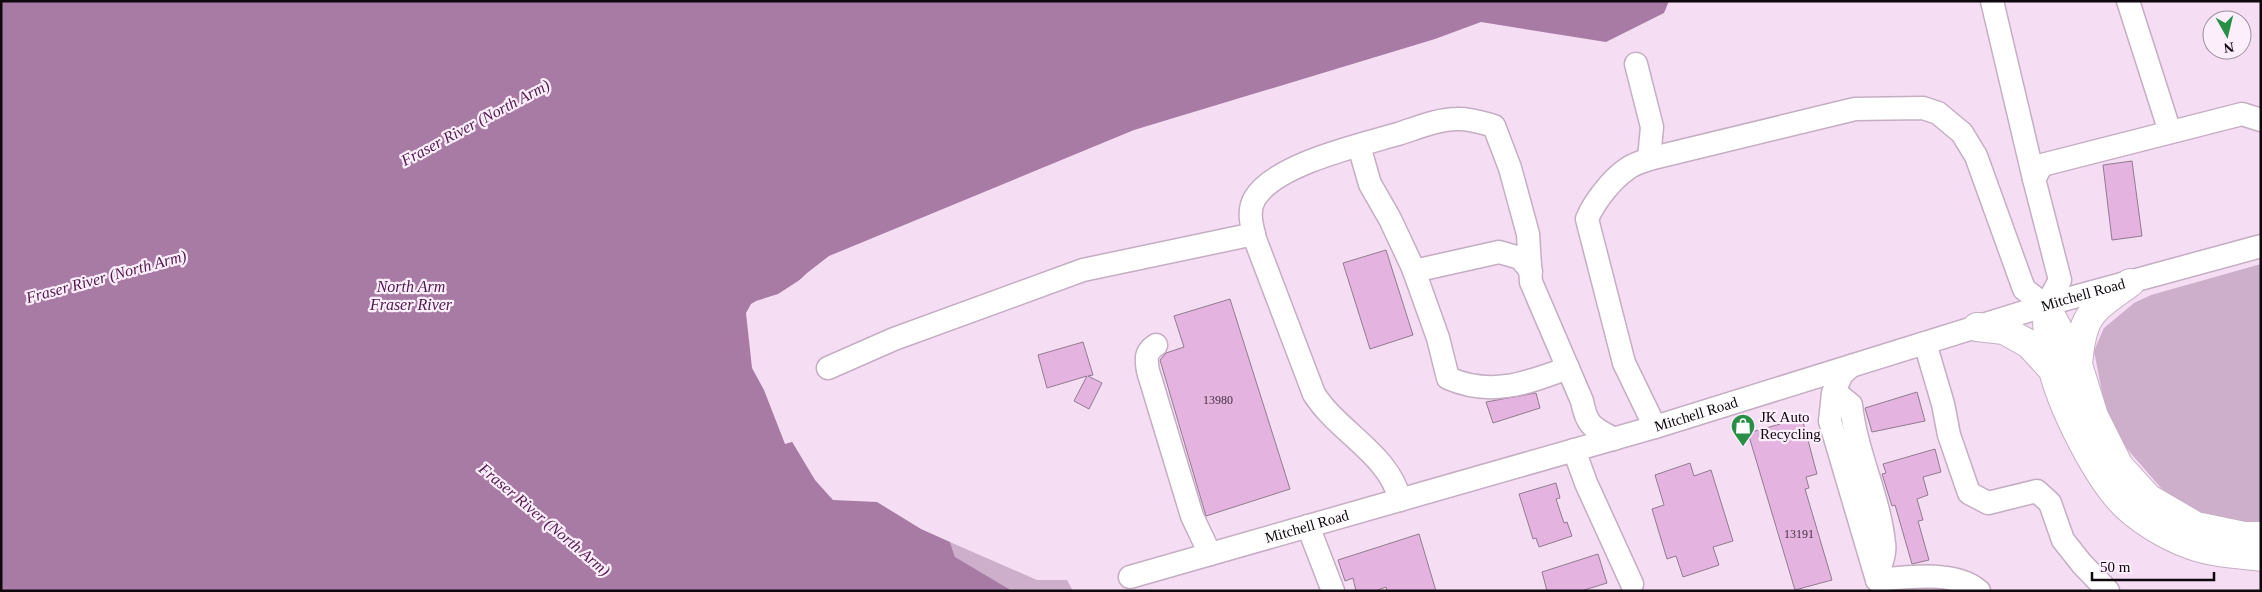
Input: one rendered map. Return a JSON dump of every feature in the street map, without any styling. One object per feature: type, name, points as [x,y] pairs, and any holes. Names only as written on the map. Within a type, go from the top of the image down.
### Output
[{"type":"highway","points":[[2065,368],[2088,318],[2100,304],[2130,283]]},
{"type":"highway","points":[[2046,306],[2065,368],[2075,427],[2111,488],[2127,507],[2150,524],[2201,549],[2261,557]]},
{"type":"highway","points":[[1978,327],[2004,330],[2065,368],[2094,416],[2119,466],[2148,498],[2196,526],[2244,536],[2261,536]]},
{"type":"street","points":[[1655,427],[1624,363],[1587,219],[1591,209],[1603,193],[1627,168],[1649,159],[1856,109],[1923,108],[1938,112],[1962,133],[1976,156],[2024,289],[2046,306],[2060,280],[1992,1]]},
{"type":"street","points":[[2128,1],[2170,132]]},
{"type":"street","points":[[1636,64],[1652,127],[1649,159]]},
{"type":"street","points":[[2034,179],[2042,165],[2242,114],[2261,120]]},
{"type":"street","points":[[1400,500],[1398,489],[1389,472],[1324,409],[1314,394],[1254,234],[1251,210],[1254,199],[1262,190],[1296,168],[1325,155],[1457,118],[1494,126],[1510,168],[1528,234],[1531,282],[1582,401],[1590,426],[1614,438]]},
{"type":"street","points":[[1359,146],[1370,184],[1390,219],[1414,271],[1438,338],[1448,378],[1465,386],[1494,388],[1523,384],[1568,368]]},
{"type":"street","points":[[828,368],[894,339],[1083,270],[1254,234]]},
{"type":"street","name":"Mitchell Road","points":[[1130,577],[1655,427],[2046,306],[2261,246]]},
{"type":"street","points":[[1414,271],[1499,252],[1520,258],[1531,271]]},
{"type":"street","points":[[1925,343],[1943,404],[1949,435],[1969,493],[1988,503],[2037,491],[2050,503],[2063,540],[2082,564],[2108,591]]},
{"type":"street","points":[[1156,345],[1149,349],[1146,357],[1148,371],[1192,516],[1210,554]]},
{"type":"street","points":[[1851,366],[1842,374],[1834,391],[1830,421],[1875,585],[1931,575],[1965,583],[1979,591]]},
{"type":"street","points":[[1574,450],[1586,483],[1632,584]]},
{"type":"street","points":[[1308,526],[1332,591]]},
{"type":"shaded area","points":[[2261,264],[2261,524],[2196,515],[2161,488],[2109,428],[2094,351],[2104,328],[2134,303],[2151,295]]},
{"type":"shaded area","points":[[950,542],[1037,580],[1067,580],[1073,591],[958,591],[955,557]]},
{"type":"water","name":"North Arm Fraser River","points":[[1,1],[1669,1],[1664,13],[1606,42],[1481,22],[1435,39],[1134,130],[829,256],[807,273],[780,299],[758,312],[752,324],[762,373],[785,430],[815,480],[833,500],[877,502],[921,529],[950,542],[955,557],[1012,591],[1,591]]},
{"type":"pier","points":[[812,272],[782,301],[760,314],[755,324],[764,372],[782,421],[791,436],[792,442],[785,444],[764,390],[752,368],[746,313],[751,304],[778,294]]},
{"type":"building","points":[[2132,161],[2142,236],[2112,240],[2103,165]]},
{"type":"building","points":[[1386,250],[1413,335],[1370,349],[1343,263]]},
{"type":"building","points":[[1230,299],[1290,489],[1206,516],[1160,360],[1166,353],[1184,347],[1174,316]]},
{"type":"building","points":[[1083,342],[1093,375],[1088,376],[1102,383],[1089,409],[1074,401],[1087,376],[1047,388],[1038,355]]},
{"type":"building","points":[[1917,392],[1925,421],[1872,432],[1865,408]]},
{"type":"building","points":[[1536,393],[1540,408],[1493,423],[1486,402]]},
{"type":"building","points":[[1802,418],[1817,474],[1806,477],[1809,488],[1805,489],[1832,580],[1795,590],[1748,433]]},
{"type":"building","points":[[1935,449],[1941,472],[1923,477],[1928,495],[1917,499],[1923,520],[1918,521],[1929,560],[1912,564],[1895,505],[1892,506],[1882,474],[1886,473],[1883,464]]},
{"type":"building","points":[[1690,463],[1694,476],[1711,470],[1733,541],[1713,547],[1719,565],[1683,577],[1676,556],[1667,559],[1652,509],[1664,505],[1655,475]]},
{"type":"building","points":[[1556,483],[1560,498],[1556,499],[1564,523],[1567,522],[1572,536],[1539,547],[1536,538],[1533,539],[1519,494]]},
{"type":"building","points":[[1419,534],[1436,591],[1387,591],[1386,587],[1375,591],[1356,591],[1353,578],[1345,581],[1338,560]]},
{"type":"building","points":[[1598,554],[1607,583],[1581,591],[1547,591],[1542,572]]},
{"type":"place","name":"JK Auto Recycling","points":[[1743,447]]},
{"type":"water label","name":"Fraser River (North Arm)","points":[[475,122]]},
{"type":"water label","name":"Fraser River (North Arm)","points":[[106,276]]},
{"type":"water label","name":"Fraser River (North Arm)","points":[[545,519]]}]
